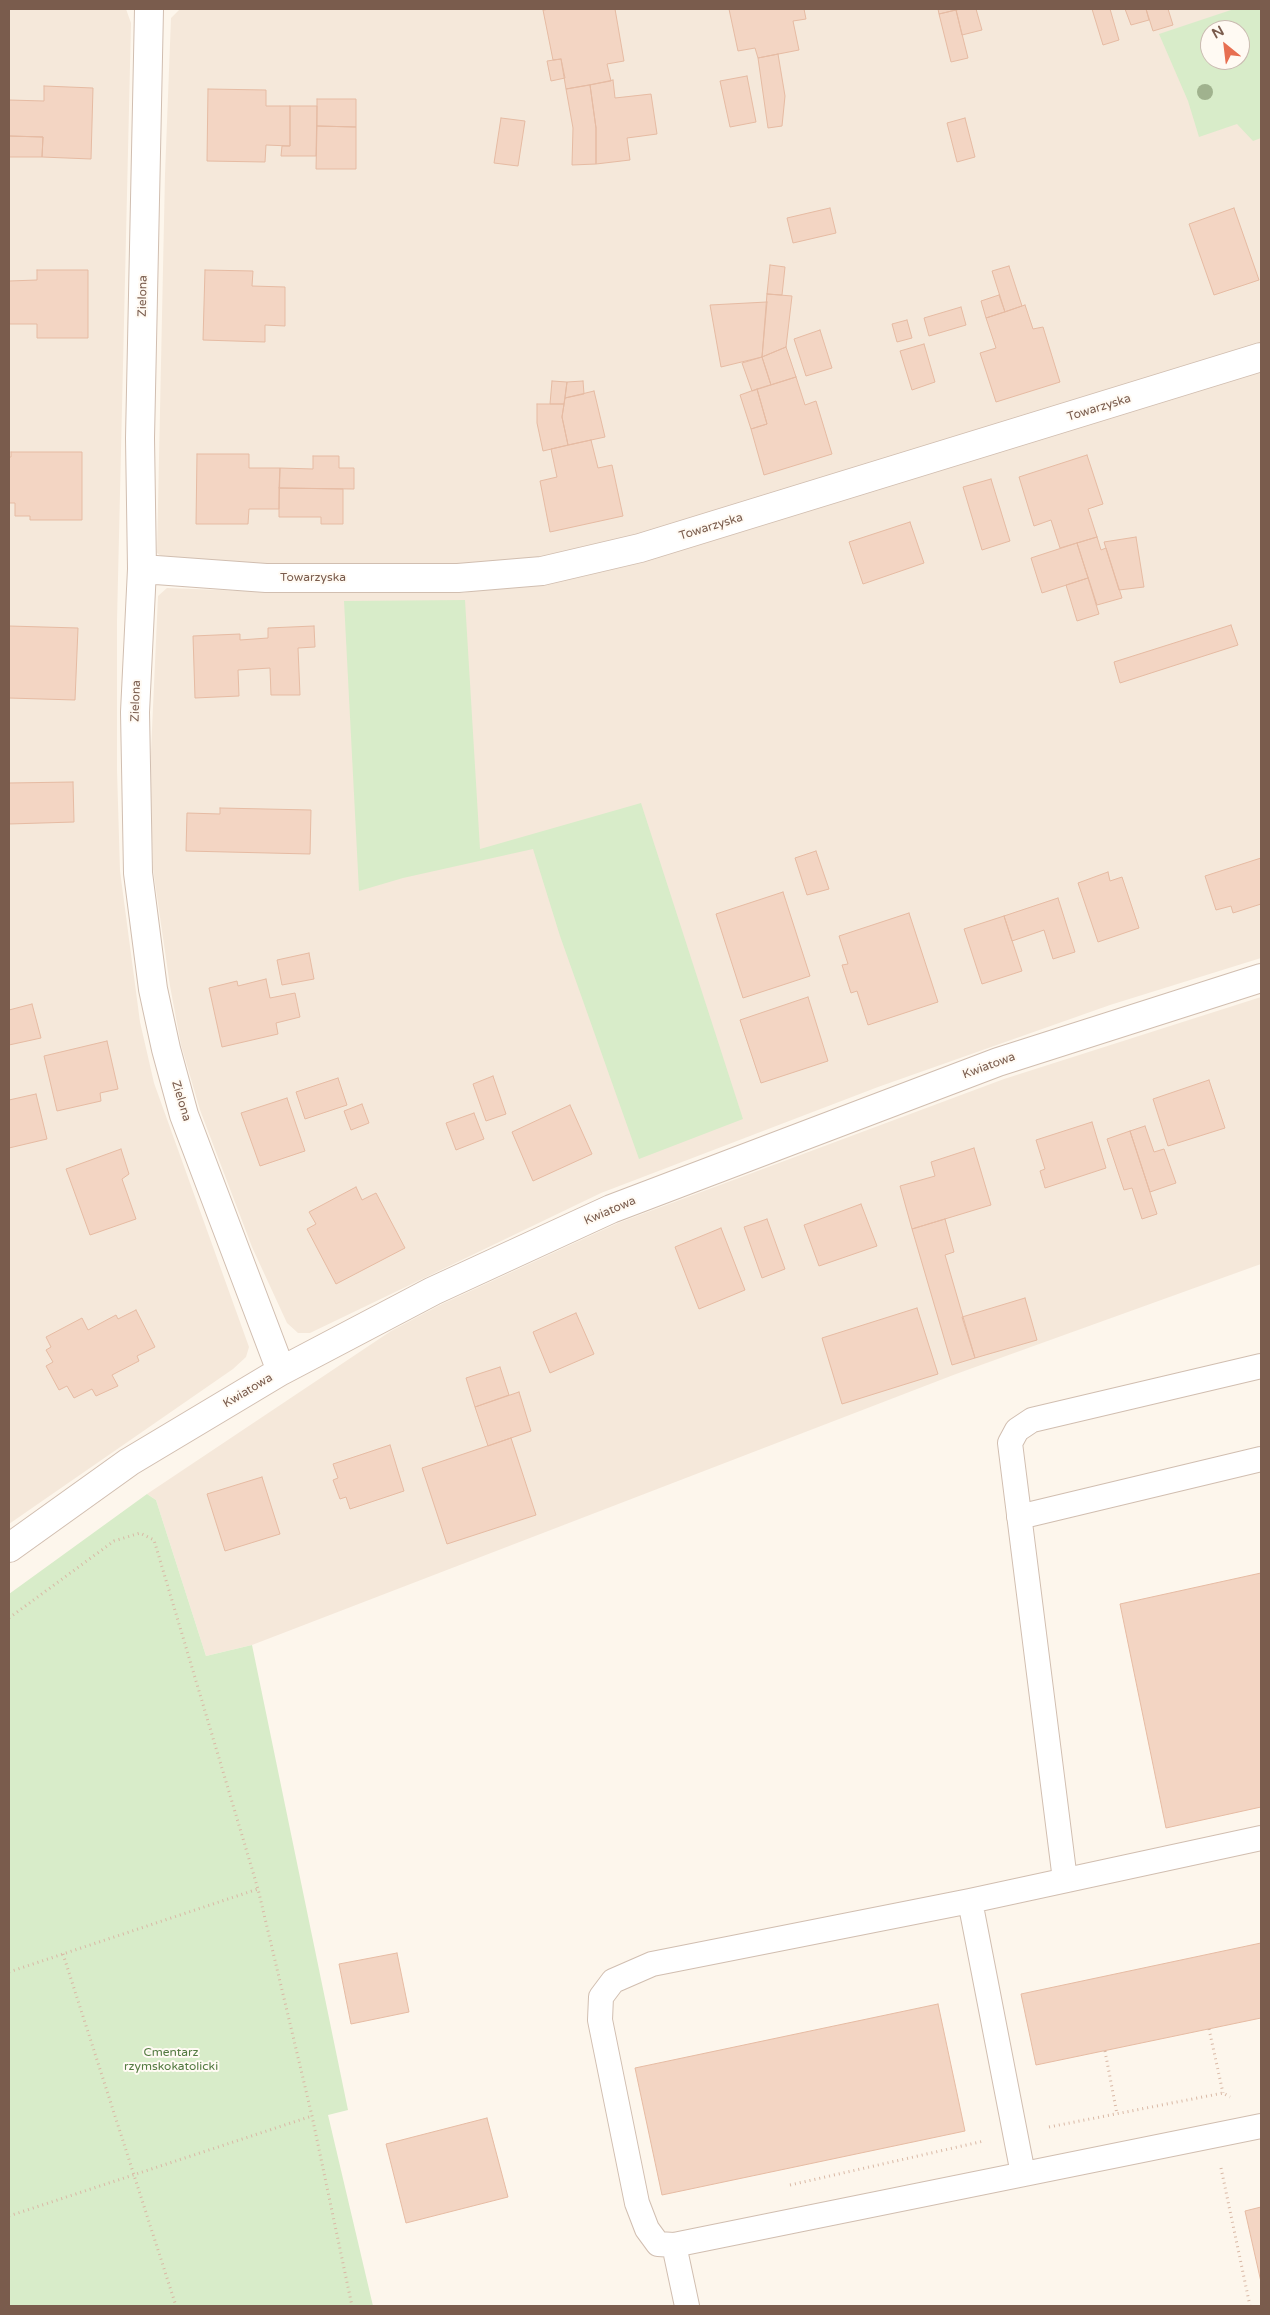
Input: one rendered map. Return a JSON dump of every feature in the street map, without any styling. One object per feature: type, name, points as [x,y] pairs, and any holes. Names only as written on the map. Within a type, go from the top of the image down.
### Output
[{"type":"street","name":"Zielona","points":[[149,9],[140,438],[142,570],[135,712],[138,873],[153,989],[166,1049],[184,1115],[281,1371]]},
{"type":"street","name":"Towarzyska","points":[[142,570],[266,578],[458,578],[542,571],[640,548],[1261,357]]},
{"type":"street","name":"Kwiatowa","points":[[9,1548],[129,1462],[281,1371],[433,1291],[611,1209],[998,1062],[1261,978]]},
{"type":"lane","points":[[1065,1880],[1010,1443],[1017,1430],[1032,1420],[1261,1366]]},
{"type":"lane","points":[[1019,1517],[1261,1459]]},
{"type":"lane","points":[[1261,1838],[970,1901],[652,1964],[613,1981],[602,1997],[600,2020],[637,2203],[647,2229],[658,2244],[674,2245],[1261,2126]]},
{"type":"lane","points":[[970,1901],[1023,2174]]},
{"type":"lane","points":[[674,2245],[687,2306]]},
{"type":"path","points":[[9,1618],[114,1541],[140,1533],[154,1540],[258,1889],[312,2116],[352,2306]]},
{"type":"path","points":[[9,1972],[258,1889]]},
{"type":"path","points":[[63,1954],[176,2306]]},
{"type":"path","points":[[1209,2029],[1223,2093]]},
{"type":"path","points":[[1105,2051],[1117,2114]]},
{"type":"path","points":[[786,2186],[1016,2134],[1223,2093],[1231,2098]]},
{"type":"path","points":[[9,2216],[312,2116]]},
{"type":"path","points":[[1214,2136],[1250,2306]]},
{"type":"shaded area","points":[[126,9],[131,23],[117,621],[117,770],[120,871],[140,1022],[154,1083],[249,1347],[246,1357],[233,1369],[9,1524],[9,10]]},
{"type":"shaded area","points":[[180,9],[1261,9],[1261,346],[636,536],[528,560],[464,565],[331,565],[167,561],[157,553],[165,174],[171,18]]},
{"type":"shaded area","points":[[1261,366],[1261,958],[1110,1005],[878,1087],[601,1193],[310,1333],[298,1333],[287,1323],[252,1247],[200,1110],[181,1045],[170,986],[153,869],[150,774],[158,596],[167,588],[273,592],[462,593],[564,576]]},
{"type":"shaded area","points":[[1261,997],[1261,1264],[956,1374],[252,1645],[206,1656],[156,1500],[147,1494],[391,1331],[440,1305],[618,1223],[1004,1079]]},
{"type":"green space","points":[[1234,9],[1261,9],[1261,138],[1253,141],[1237,124],[1199,137],[1188,101],[1159,34],[1200,20],[1200,70],[1250,70],[1250,20],[1201,20]]},
{"type":"green space","points":[[465,600],[480,849],[641,803],[743,1119],[639,1159],[560,936],[533,849],[403,878],[359,891],[344,601]]},
{"type":"green space","name":"Cmentarz rzymskokatolicki","points":[[147,1494],[156,1500],[206,1656],[252,1645],[348,2110],[328,2115],[373,2306],[9,2306],[9,1594]]},
{"type":"building","points":[[615,9],[624,61],[607,64],[611,81],[566,89],[561,59],[553,60],[543,10]]},
{"type":"building","points":[[729,9],[804,9],[806,19],[793,21],[799,50],[758,58],[755,48],[738,51]]},
{"type":"building","points":[[938,9],[960,9],[939,14]]},
{"type":"building","points":[[976,9],[982,30],[962,35],[956,10]]},
{"type":"building","points":[[1092,9],[1110,9],[1119,40],[1103,45]]},
{"type":"building","points":[[1125,9],[1146,9],[1149,20],[1131,25]]},
{"type":"building","points":[[1146,9],[1168,9],[1173,25],[1153,31]]},
{"type":"building","points":[[956,10],[968,58],[951,62],[939,14]]},
{"type":"building","points":[[778,54],[785,96],[782,126],[768,128],[758,58]]},
{"type":"building","points":[[561,59],[565,78],[551,81],[547,61]]},
{"type":"building","points":[[747,76],[756,122],[730,127],[720,81]]},
{"type":"building","points":[[613,80],[615,98],[651,94],[657,134],[627,138],[630,160],[596,164],[596,128],[590,85]]},
{"type":"building","points":[[590,85],[596,128],[596,164],[572,165],[573,128],[566,89]]},
{"type":"building","points":[[44,86],[93,88],[91,159],[42,157],[43,137],[9,136],[9,100],[44,101]]},
{"type":"building","points":[[208,89],[266,90],[266,106],[290,106],[290,146],[266,145],[265,162],[207,161]]},
{"type":"building","points":[[317,99],[356,99],[356,127],[317,126]]},
{"type":"building","points":[[290,106],[317,106],[316,156],[281,156],[282,146],[290,146]]},
{"type":"building","points":[[501,118],[525,121],[518,166],[494,163]]},
{"type":"building","points":[[965,118],[975,157],[957,162],[947,123]]},
{"type":"building","points":[[317,126],[356,127],[356,169],[316,169]]},
{"type":"building","points":[[9,136],[43,137],[42,157],[9,157]]},
{"type":"building","points":[[830,208],[836,233],[793,243],[787,218]]},
{"type":"building","points":[[1234,208],[1259,280],[1214,295],[1189,224]]},
{"type":"building","points":[[770,265],[785,267],[782,295],[767,294]]},
{"type":"building","points":[[1009,266],[1022,306],[1005,312],[992,271]]},
{"type":"building","points":[[37,270],[88,270],[88,338],[37,338],[37,324],[9,324],[9,281],[37,280]]},
{"type":"building","points":[[205,270],[253,271],[252,286],[285,287],[285,326],[265,325],[265,342],[203,340]]},
{"type":"building","points":[[767,294],[792,296],[786,347],[762,357]]},
{"type":"building","points":[[999,295],[1005,312],[986,318],[981,301]]},
{"type":"building","points":[[767,302],[762,357],[721,367],[710,305]]},
{"type":"building","points":[[1025,305],[1033,329],[1043,327],[1060,382],[996,402],[980,353],[996,348],[986,318]]},
{"type":"building","points":[[961,307],[966,325],[929,336],[924,318]]},
{"type":"building","points":[[907,320],[912,338],[897,342],[892,324]]},
{"type":"building","points":[[820,330],[832,368],[806,376],[794,339]]},
{"type":"building","points":[[924,344],[935,382],[912,390],[900,351]]},
{"type":"building","points":[[786,347],[796,377],[771,385],[762,357]]},
{"type":"building","points":[[762,357],[771,385],[752,391],[742,363]]},
{"type":"building","points":[[796,377],[805,405],[816,401],[832,454],[764,475],[751,429],[767,424],[757,389]]},
{"type":"building","points":[[552,381],[567,382],[564,404],[550,404]]},
{"type":"building","points":[[583,381],[584,394],[565,398],[567,382]]},
{"type":"building","points":[[757,389],[767,424],[751,429],[740,395]]},
{"type":"building","points":[[594,391],[605,437],[568,445],[562,417],[565,398]]},
{"type":"building","points":[[537,404],[564,404],[562,417],[568,445],[543,451],[537,423]]},
{"type":"building","points":[[591,440],[598,468],[612,465],[623,516],[550,532],[540,481],[557,477],[551,449]]},
{"type":"building","points":[[11,452],[82,452],[82,520],[30,520],[30,516],[15,516],[15,503],[9,503],[9,457],[11,457]]},
{"type":"building","points":[[197,454],[249,454],[249,468],[280,468],[279,509],[249,509],[248,524],[196,524]]},
{"type":"building","points":[[1087,455],[1103,504],[1088,509],[1097,537],[1060,548],[1051,520],[1034,526],[1019,477]]},
{"type":"building","points":[[313,456],[339,456],[339,468],[354,468],[354,489],[279,488],[280,468],[313,469]]},
{"type":"building","points":[[991,479],[1010,541],[982,550],[963,487]]},
{"type":"building","points":[[279,488],[343,489],[343,524],[321,524],[321,517],[279,517]]},
{"type":"building","points":[[910,522],[924,563],[863,584],[849,542]]},
{"type":"building","points":[[1097,537],[1101,550],[1106,548],[1122,598],[1097,605],[1077,543]]},
{"type":"building","points":[[1136,537],[1144,587],[1119,590],[1104,542]]},
{"type":"building","points":[[1077,543],[1088,578],[1042,593],[1031,558]]},
{"type":"building","points":[[1088,578],[1099,614],[1077,621],[1066,585]]},
{"type":"building","points":[[1231,625],[1238,645],[1120,683],[1114,662]]},
{"type":"building","points":[[9,626],[78,628],[75,700],[9,698]]},
{"type":"building","points":[[314,626],[315,647],[298,648],[300,695],[271,695],[270,668],[238,670],[239,696],[195,698],[193,636],[240,634],[240,640],[268,638],[268,628]]},
{"type":"building","points":[[73,782],[74,822],[9,824],[9,783]]},
{"type":"building","points":[[220,808],[311,810],[310,854],[186,851],[187,813],[220,814]]},
{"type":"building","points":[[816,851],[829,889],[807,895],[795,858]]},
{"type":"building","points":[[1261,858],[1261,904],[1233,913],[1231,906],[1216,910],[1205,876]]},
{"type":"building","points":[[1108,872],[1110,881],[1122,877],[1139,928],[1098,942],[1078,883]]},
{"type":"building","points":[[783,892],[810,976],[743,998],[716,914]]},
{"type":"building","points":[[1058,898],[1075,952],[1053,959],[1044,930],[1012,941],[1004,916]]},
{"type":"building","points":[[909,913],[938,1002],[868,1025],[857,991],[851,993],[842,965],[848,964],[839,936]]},
{"type":"building","points":[[1004,916],[1022,971],[982,984],[964,929]]},
{"type":"building","points":[[309,953],[314,979],[282,985],[277,960]]},
{"type":"building","points":[[266,979],[270,998],[295,993],[300,1017],[276,1023],[278,1034],[222,1047],[209,988],[237,981],[238,986]]},
{"type":"building","points":[[808,997],[828,1061],[761,1083],[740,1020]]},
{"type":"building","points":[[32,1004],[41,1038],[9,1045],[9,1010]]},
{"type":"building","points":[[107,1041],[118,1089],[100,1093],[101,1101],[57,1111],[44,1056]]},
{"type":"building","points":[[493,1076],[506,1114],[486,1121],[473,1084]]},
{"type":"building","points":[[338,1078],[347,1105],[305,1119],[296,1092]]},
{"type":"building","points":[[1209,1080],[1225,1128],[1168,1146],[1153,1099]]},
{"type":"building","points":[[36,1094],[47,1139],[9,1148],[9,1100]]},
{"type":"building","points":[[287,1098],[305,1151],[260,1166],[241,1113]]},
{"type":"building","points":[[362,1104],[369,1123],[351,1130],[344,1111]]},
{"type":"building","points":[[570,1105],[592,1154],[533,1181],[512,1132]]},
{"type":"building","points":[[474,1113],[484,1139],[456,1150],[446,1123]]},
{"type":"building","points":[[1092,1122],[1106,1168],[1045,1188],[1040,1171],[1045,1169],[1036,1140]]},
{"type":"building","points":[[1145,1126],[1154,1152],[1164,1149],[1176,1183],[1150,1192],[1130,1131]]},
{"type":"building","points":[[1130,1131],[1157,1214],[1142,1219],[1132,1188],[1124,1190],[1107,1139]]},
{"type":"building","points":[[974,1148],[991,1205],[912,1229],[900,1186],[935,1176],[931,1162]]},
{"type":"building","points":[[121,1149],[129,1174],[122,1179],[136,1219],[90,1235],[66,1169]]},
{"type":"building","points":[[356,1187],[362,1200],[376,1193],[405,1248],[336,1284],[307,1229],[316,1224],[309,1212]]},
{"type":"building","points":[[861,1204],[877,1246],[819,1266],[804,1225]]},
{"type":"building","points":[[767,1219],[785,1269],[762,1278],[744,1227]]},
{"type":"building","points":[[945,1219],[954,1252],[945,1255],[975,1358],[952,1365],[912,1229]]},
{"type":"building","points":[[721,1228],[745,1290],[699,1309],[675,1247]]},
{"type":"building","points":[[1025,1298],[1037,1340],[975,1358],[962,1317]]},
{"type":"building","points":[[917,1308],[938,1374],[842,1404],[822,1338]]},
{"type":"building","points":[[136,1310],[155,1347],[137,1356],[139,1361],[112,1375],[118,1386],[96,1396],[92,1389],[74,1398],[67,1386],[59,1390],[46,1366],[53,1362],[46,1350],[51,1347],[46,1337],[82,1318],[88,1330],[116,1315],[118,1319]]},
{"type":"building","points":[[576,1313],[594,1354],[550,1373],[533,1332]]},
{"type":"building","points":[[500,1367],[509,1395],[475,1407],[466,1378]]},
{"type":"building","points":[[519,1392],[531,1431],[488,1446],[475,1407]]},
{"type":"building","points":[[511,1438],[536,1515],[447,1544],[422,1468]]},
{"type":"building","points":[[390,1445],[404,1491],[350,1509],[346,1497],[340,1499],[333,1480],[338,1478],[333,1464]]},
{"type":"building","points":[[262,1477],[280,1534],[225,1551],[207,1494]]},
{"type":"building","points":[[1261,1573],[1261,1807],[1166,1828],[1120,1604]]},
{"type":"building","points":[[1261,1943],[1261,2018],[1036,2065],[1021,1994]]},
{"type":"building","points":[[397,1953],[409,2012],[351,2024],[339,1964]]},
{"type":"building","points":[[938,2004],[965,2131],[662,2195],[635,2068]]},
{"type":"building","points":[[487,2118],[508,2197],[406,2223],[386,2144]]},
{"type":"building","points":[[1261,2207],[1261,2282],[1245,2211]]}]
